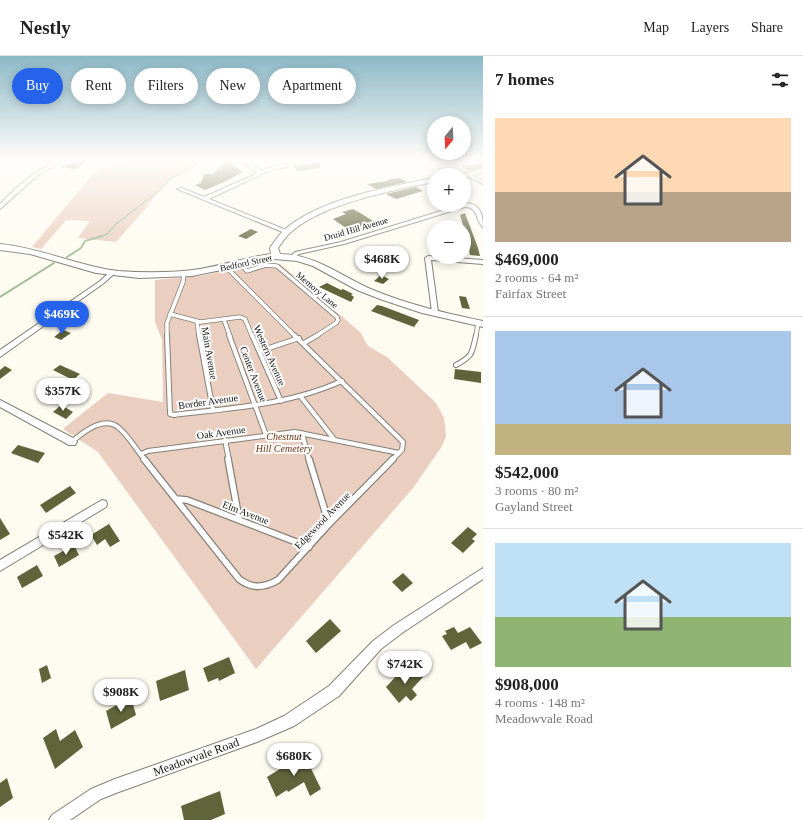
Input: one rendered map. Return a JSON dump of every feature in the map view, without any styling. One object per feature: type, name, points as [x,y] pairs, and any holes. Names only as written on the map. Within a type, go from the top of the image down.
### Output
[{"type":"main road","points":[[276,256],[275,246],[287,232],[308,217],[365,196]]},
{"type":"main road","name":"Bedford Street","points":[[0,247],[32,251],[81,266],[112,273],[140,275],[184,274],[226,267],[256,259],[276,256],[292,257],[314,264],[355,285],[379,295],[480,324]]},
{"type":"street","points":[[0,208],[13,196]]},
{"type":"street","points":[[199,196],[287,232]]},
{"type":"street","points":[[206,198],[211,196]]},
{"type":"street","name":"Druid Hill Avenue","points":[[292,257],[297,253],[342,243],[465,205],[471,205],[477,209],[483,225]]},
{"type":"street","points":[[435,312],[428,258],[483,262]]},
{"type":"street","points":[[0,354],[102,282],[112,273]]},
{"type":"street","points":[[0,403],[72,442]]},
{"type":"street","points":[[0,566],[102,504]]},
{"type":"street","name":"Meadowvale Road","points":[[57,820],[75,806],[102,791],[257,735],[289,721],[334,691],[377,645],[387,637],[421,612],[483,573]]},
{"type":"lane","name":"Memory Lane","points":[[238,263],[247,271],[266,265],[277,266],[337,317],[338,320],[336,323],[304,343]]},
{"type":"lane","points":[[226,267],[401,440],[403,447],[399,453]]},
{"type":"lane","name":"Border Avenue","points":[[184,274],[183,282],[167,323],[166,339],[170,414],[174,415],[281,401],[301,397],[342,381]]},
{"type":"lane","points":[[170,314],[197,322],[224,320]]},
{"type":"lane","name":"Western Avenue","points":[[224,320],[245,319],[281,401]]},
{"type":"lane","name":"Center Avenue","points":[[224,320],[256,404],[266,435]]},
{"type":"lane","name":"Main Avenue","points":[[197,322],[213,410]]},
{"type":"lane","points":[[456,365],[468,359],[473,349],[480,324]]},
{"type":"lane","points":[[260,351],[299,338]]},
{"type":"lane","points":[[301,397],[334,439]]},
{"type":"lane","name":"Edgewood Avenue","points":[[72,442],[82,432],[92,427],[108,424],[120,430],[141,454],[239,579],[250,586],[259,588],[271,585],[278,580],[329,524],[399,453]]},
{"type":"lane","name":"Oak Avenue","points":[[141,454],[148,451],[225,440],[295,432],[399,453]]},
{"type":"lane","points":[[302,433],[304,444],[329,524]]},
{"type":"lane","points":[[225,440],[239,519]]},
{"type":"lane","name":"Elm Avenue","points":[[176,499],[187,500],[309,547]]},
{"type":"green space","points":[[75,196],[155,196],[116,242],[78,238],[90,221],[66,220],[41,249],[32,247]]},
{"type":"green space","name":"Chestnut Hill Cemetery","points":[[269,263],[280,264],[360,332],[368,346],[387,357],[436,403],[444,418],[446,436],[442,446],[413,488],[256,669],[98,452],[63,429],[108,393],[163,402],[162,340],[155,322],[155,280],[201,276],[244,266],[248,268]]},
{"type":"building","points":[[389,196],[407,196],[396,199]]},
{"type":"building","points":[[353,209],[376,223],[349,230],[333,219],[346,214],[342,212]]},
{"type":"building","points":[[465,213],[468,220],[461,220],[460,215]]},
{"type":"building","points":[[251,229],[258,232],[246,239],[238,236]]},
{"type":"building","points":[[471,229],[478,248],[480,256],[471,255]]},
{"type":"building","points":[[381,275],[389,279],[383,284],[374,281]]},
{"type":"building","points":[[327,283],[353,294],[351,295],[354,297],[351,302],[319,287]]},
{"type":"building","points":[[459,296],[466,297],[470,309],[462,308]]},
{"type":"building","points":[[377,305],[419,320],[414,327],[371,311]]},
{"type":"building","points":[[63,330],[71,333],[61,340],[54,337]]},
{"type":"building","points":[[60,365],[80,374],[73,380],[53,370]]},
{"type":"building","points":[[5,366],[12,370],[0,379],[0,370]]},
{"type":"building","points":[[455,369],[481,372],[481,383],[454,379]]},
{"type":"building","points":[[61,405],[73,412],[66,419],[53,412]]},
{"type":"building","points":[[18,445],[45,453],[38,463],[11,453]]},
{"type":"building","points":[[70,486],[76,493],[46,513],[40,505]]},
{"type":"building","points":[[0,518],[10,534],[0,540]]},
{"type":"building","points":[[109,524],[120,541],[110,547],[105,539],[97,545],[91,535]]},
{"type":"building","points":[[468,527],[477,534],[472,539],[475,541],[463,553],[451,543]]},
{"type":"building","points":[[74,545],[79,555],[59,567],[54,556]]},
{"type":"building","points":[[37,565],[43,576],[22,588],[17,577]]},
{"type":"building","points":[[403,573],[413,583],[402,592],[392,582]]},
{"type":"building","points":[[330,619],[341,631],[316,653],[306,641]]},
{"type":"building","points":[[454,627],[458,633],[470,627],[482,643],[470,649],[466,642],[451,650],[442,636],[447,634],[445,631]]},
{"type":"building","points":[[229,657],[235,673],[219,681],[218,678],[208,682],[203,668]]},
{"type":"building","points":[[47,665],[51,678],[42,683],[39,669]]},
{"type":"building","points":[[412,666],[423,677],[412,689],[417,695],[411,701],[406,696],[399,703],[386,687],[400,672],[403,675]]},
{"type":"building","points":[[185,670],[189,690],[160,701],[156,681]]},
{"type":"building","points":[[131,697],[136,715],[111,729],[106,711]]},
{"type":"building","points":[[56,729],[60,741],[75,730],[83,747],[55,769],[43,738]]},
{"type":"building","points":[[304,754],[321,789],[310,796],[304,782],[288,792],[287,790],[276,797],[267,777]]},
{"type":"building","points":[[7,778],[13,798],[0,807],[0,783]]},
{"type":"building","points":[[220,791],[225,814],[211,820],[184,820],[181,806]]},
{"type":"waterway","points":[[100,237],[107,234],[116,224],[153,196]]},
{"type":"waterway","points":[[67,257],[81,248],[85,241],[102,236]]},
{"type":"waterway","points":[[0,297],[54,263]]}]
